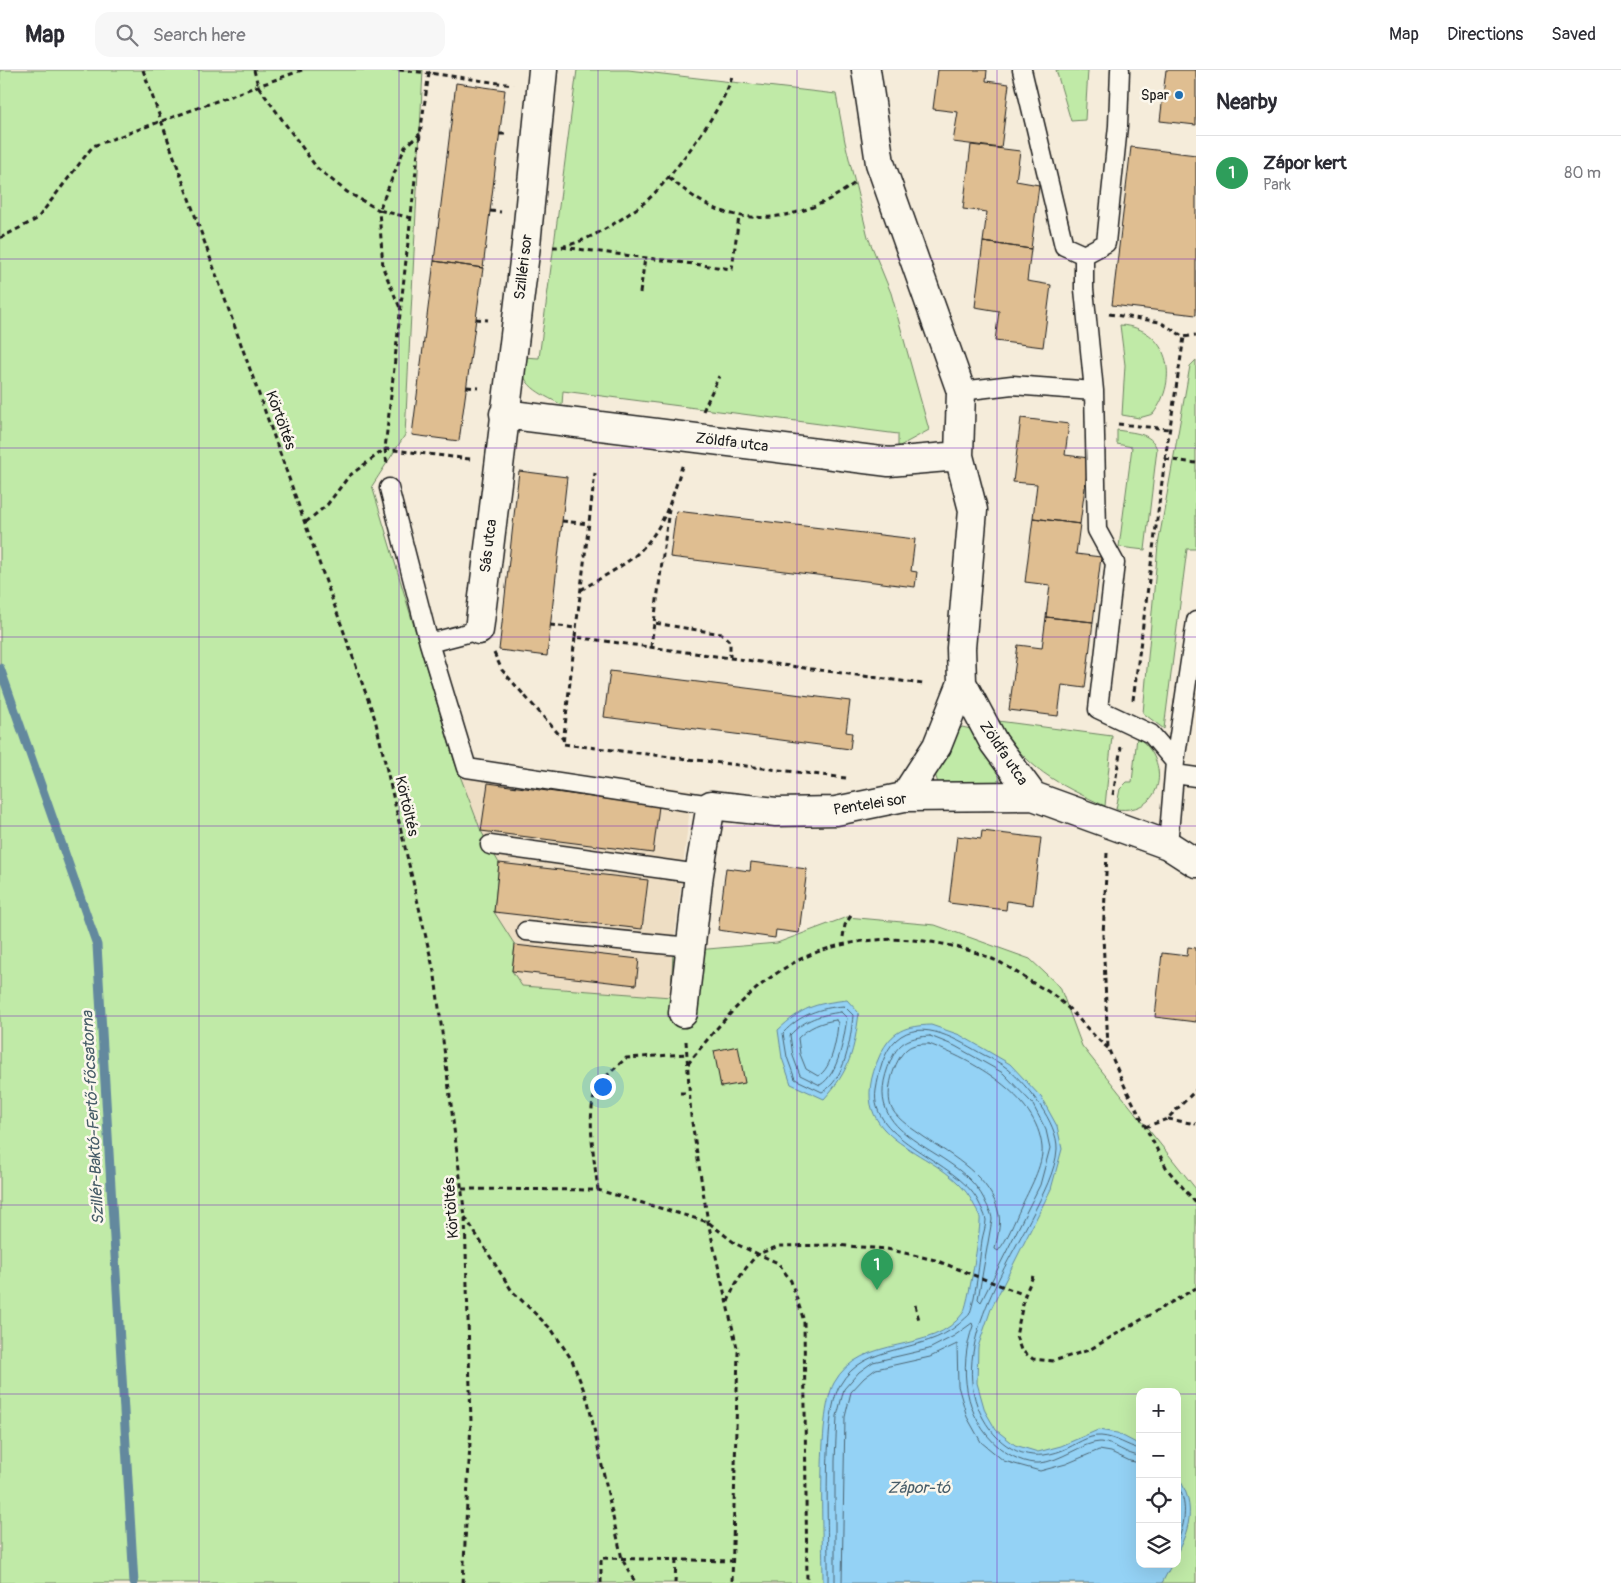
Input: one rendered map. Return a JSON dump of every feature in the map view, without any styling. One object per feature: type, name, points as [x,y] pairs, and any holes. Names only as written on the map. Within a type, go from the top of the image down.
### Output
[{"type":"street","name":"Zöldfa utca","points":[[866,70],[880,163],[961,392],[959,456],[973,510],[961,648],[962,684],[938,746],[904,798]]},
{"type":"street","name":"Szilléri sor","points":[[498,463],[526,245],[542,80]]},
{"type":"street","name":"Zöldfa utca","points":[[504,414],[889,462],[959,456]]},
{"type":"street","name":"Sás utca","points":[[479,630],[498,463]]},
{"type":"street","name":"Zöldfa utca","points":[[962,684],[994,743],[1033,796]]},
{"type":"street","name":"Pentelei sor","points":[[711,805],[776,812],[836,811],[904,798],[1033,796],[1168,845],[1196,863]]},
{"type":"street","points":[[683,1013],[699,874],[711,805]]},
{"type":"lane","points":[[1022,70],[1064,246],[1084,255]]},
{"type":"lane","points":[[1084,255],[1106,243],[1118,126],[1120,70]]},
{"type":"lane","points":[[1084,255],[1084,289],[1094,391],[1097,530],[1115,563],[1098,709],[1151,734],[1175,768],[1196,776]]},
{"type":"lane","points":[[961,392],[1012,385],[1094,391]]},
{"type":"lane","points":[[389,488],[429,643],[468,768],[711,805]]},
{"type":"lane","points":[[1168,845],[1175,768],[1196,621]]},
{"type":"lane","points":[[429,643],[479,630]]},
{"type":"lane","points":[[490,845],[699,874]]},
{"type":"lane","points":[[526,931],[690,947]]},
{"type":"path","name":"Körtöltés","points":[[143,70],[375,719],[435,976],[465,1217],[471,1422],[463,1583]]},
{"type":"path","points":[[254,70],[258,86],[317,168],[348,192],[379,210],[411,218]]},
{"type":"path","points":[[0,238],[37,219],[92,146],[302,70]]},
{"type":"path","points":[[399,70],[542,80]]},
{"type":"path","points":[[385,449],[420,134],[430,72]]},
{"type":"path","points":[[561,247],[591,236],[645,202],[668,178],[713,115],[732,82],[732,75]]},
{"type":"path","points":[[400,310],[383,268],[379,210],[405,147],[420,134]]},
{"type":"path","points":[[668,178],[715,209],[739,216],[775,218],[812,209],[842,193],[880,163]]},
{"type":"path","points":[[526,245],[561,247],[732,269],[739,216]]},
{"type":"path","points":[[640,293],[645,258]]},
{"type":"path","points":[[1087,311],[1160,322],[1184,337],[1196,335]]},
{"type":"path","points":[[1184,337],[1165,459],[1132,704],[1126,722],[1108,823],[1103,936],[1108,1048],[1167,1169],[1196,1203]]},
{"type":"path","points":[[581,590],[638,553],[659,529],[670,504],[690,437],[719,376]]},
{"type":"path","points":[[1095,422],[1170,429]]},
{"type":"path","points":[[306,522],[327,505],[349,476],[385,449],[498,463]]},
{"type":"path","points":[[1165,459],[1196,464]]},
{"type":"path","points":[[595,474],[563,744],[850,778]]},
{"type":"path","points":[[651,647],[670,504]]},
{"type":"path","points":[[562,520],[589,524]]},
{"type":"path","points":[[654,623],[722,634],[730,642],[730,658]]},
{"type":"path","points":[[550,625],[576,628]]},
{"type":"path","points":[[479,630],[494,653],[502,670],[564,739]]},
{"type":"path","points":[[575,637],[923,684]]},
{"type":"path","points":[[842,937],[844,924],[852,914]]},
{"type":"path","points":[[688,1065],[716,1028],[773,975],[796,961],[822,950],[856,943],[885,940],[919,941],[943,945],[998,962],[1057,997],[1094,1037],[1108,1048]]},
{"type":"path","points":[[683,1013],[691,1116],[708,1222],[738,1352],[731,1561],[732,1583]]},
{"type":"path","points":[[598,1190],[592,1128],[593,1104],[598,1086],[626,1058],[687,1054]]},
{"type":"path","points":[[1145,1127],[1168,1119],[1196,1090]]},
{"type":"path","points":[[680,1093],[689,1093]]},
{"type":"path","points":[[1168,1119],[1196,1124]]},
{"type":"path","points":[[462,1189],[598,1190],[708,1222],[736,1244],[778,1263],[791,1281],[804,1321],[807,1583]]},
{"type":"path","points":[[465,1217],[512,1291],[552,1330],[572,1360],[588,1401],[622,1558],[635,1582]]},
{"type":"path","points":[[728,1303],[734,1284],[745,1268],[758,1254],[779,1246],[834,1245],[887,1249],[935,1260],[1025,1295]]},
{"type":"path","points":[[1033,1276],[1025,1295],[1016,1336],[1022,1350],[1033,1359],[1053,1361],[1089,1350],[1196,1288]]},
{"type":"path","points":[[916,1305],[919,1320]]},
{"type":"path","points":[[601,1583],[601,1558],[731,1561]]},
{"type":"path","points":[[675,1583],[676,1560]]},
{"type":"shaded area","points":[[454,760],[692,790],[673,952],[671,997],[521,986],[512,971],[514,945],[494,912],[499,863],[481,831]]},
{"type":"green space","points":[[0,70],[423,70],[405,435],[372,486],[454,760],[481,831],[499,863],[494,912],[515,945],[512,971],[522,986],[671,997],[673,952],[777,943],[847,917],[935,925],[1030,959],[1060,987],[1082,1046],[1196,1189],[1196,1583],[0,1583]]},
{"type":"green space","points":[[577,70],[628,70],[836,94],[845,142],[868,237],[891,293],[929,430],[898,447],[898,434],[563,391],[562,405],[546,397],[527,382],[523,375],[522,357],[539,358]]},
{"type":"green space","points":[[1056,70],[1088,70],[1085,120],[1071,121]]},
{"type":"green space","points":[[1120,325],[1137,328],[1150,335],[1159,345],[1165,358],[1167,371],[1166,386],[1161,400],[1153,414],[1139,418],[1122,415],[1125,365]]},
{"type":"green space","points":[[1196,360],[1196,549],[1187,549],[1164,729],[1143,713],[1158,545],[1190,366]]},
{"type":"green space","points":[[1117,430],[1146,436],[1154,443],[1157,449],[1145,550],[1119,547],[1132,447],[1117,444]]},
{"type":"green space","points":[[998,721],[1112,736],[1105,806],[1057,782],[1031,763],[1008,737]]},
{"type":"green space","points":[[962,727],[971,729],[1001,773],[999,784],[938,783],[935,774],[946,758],[957,732]]},
{"type":"green space","points":[[1137,737],[1148,747],[1155,759],[1158,784],[1153,795],[1144,804],[1132,809],[1116,809],[1120,789],[1127,782],[1132,782]]},
{"type":"water","points":[[847,1000],[859,1013],[853,1049],[840,1079],[824,1099],[791,1084],[782,1058],[778,1030],[802,1011],[825,1003]]},
{"type":"water","name":"Zápor-tó","points":[[931,1025],[960,1035],[1010,1064],[1041,1097],[1057,1126],[1062,1149],[1051,1189],[991,1309],[978,1347],[977,1383],[985,1411],[996,1430],[1015,1445],[1038,1452],[1061,1446],[1098,1430],[1117,1433],[1136,1443],[1136,1568],[1170,1568],[1162,1583],[823,1583],[823,1450],[828,1400],[834,1383],[846,1367],[862,1357],[879,1350],[934,1335],[950,1326],[963,1313],[971,1284],[980,1219],[973,1203],[959,1184],[883,1128],[872,1110],[870,1086],[880,1055],[895,1035],[907,1028]]},
{"type":"water","points":[[1181,1482],[1189,1504],[1188,1523],[1181,1544]]},
{"type":"building","points":[[938,70],[987,70],[986,81],[1009,84],[1001,148],[953,142],[958,112],[933,109]]},
{"type":"building","name":"Spar","points":[[1166,70],[1196,70],[1196,125],[1160,121]]},
{"type":"building","points":[[456,83],[505,90],[483,268],[434,261]]},
{"type":"building","points":[[971,145],[1020,151],[1016,181],[1039,185],[1031,249],[983,242],[987,212],[963,209]]},
{"type":"building","points":[[1131,147],[1196,155],[1196,315],[1112,305]]},
{"type":"building","points":[[983,242],[1031,249],[1027,281],[1051,285],[1043,347],[995,341],[999,311],[975,307]]},
{"type":"building","points":[[434,261],[483,268],[459,441],[412,435]]},
{"type":"building","points":[[1021,418],[1069,424],[1065,455],[1089,458],[1080,524],[1033,518],[1037,484],[1013,482]]},
{"type":"building","points":[[519,471],[567,477],[547,656],[499,650]]},
{"type":"building","points":[[676,511],[915,539],[911,571],[917,572],[915,587],[670,557]]},
{"type":"building","points":[[1033,518],[1080,524],[1076,554],[1101,557],[1093,622],[1046,617],[1050,585],[1025,582]]},
{"type":"building","points":[[1046,617],[1093,622],[1085,688],[1062,685],[1058,716],[1009,710],[1018,645],[1042,648]]},
{"type":"building","points":[[610,671],[850,701],[846,732],[852,733],[850,749],[604,717]]},
{"type":"building","points":[[488,783],[659,806],[653,853],[481,831]]},
{"type":"building","points":[[982,831],[1041,838],[1033,905],[1007,901],[1006,910],[949,903],[957,836],[981,839]]},
{"type":"building","points":[[751,862],[807,869],[799,933],[776,930],[775,938],[718,930],[726,868],[750,871]]},
{"type":"building","points":[[499,863],[648,880],[642,929],[494,912]]},
{"type":"building","points":[[515,945],[639,959],[636,985],[512,971]]},
{"type":"building","points":[[1188,947],[1196,948],[1196,1022],[1155,1017],[1162,953],[1187,956]]},
{"type":"building","points":[[738,1046],[745,1083],[721,1087],[714,1051]]},
{"type":"waterway","name":"Szillér-Baktó-Fertő-főcsatorna","points":[[0,668],[97,945],[134,1583]]},
{"type":"place","name":"Spar","points":[[1179,95]]},
{"type":"place","name":"Zápor kert","points":[[877,1290]]}]
